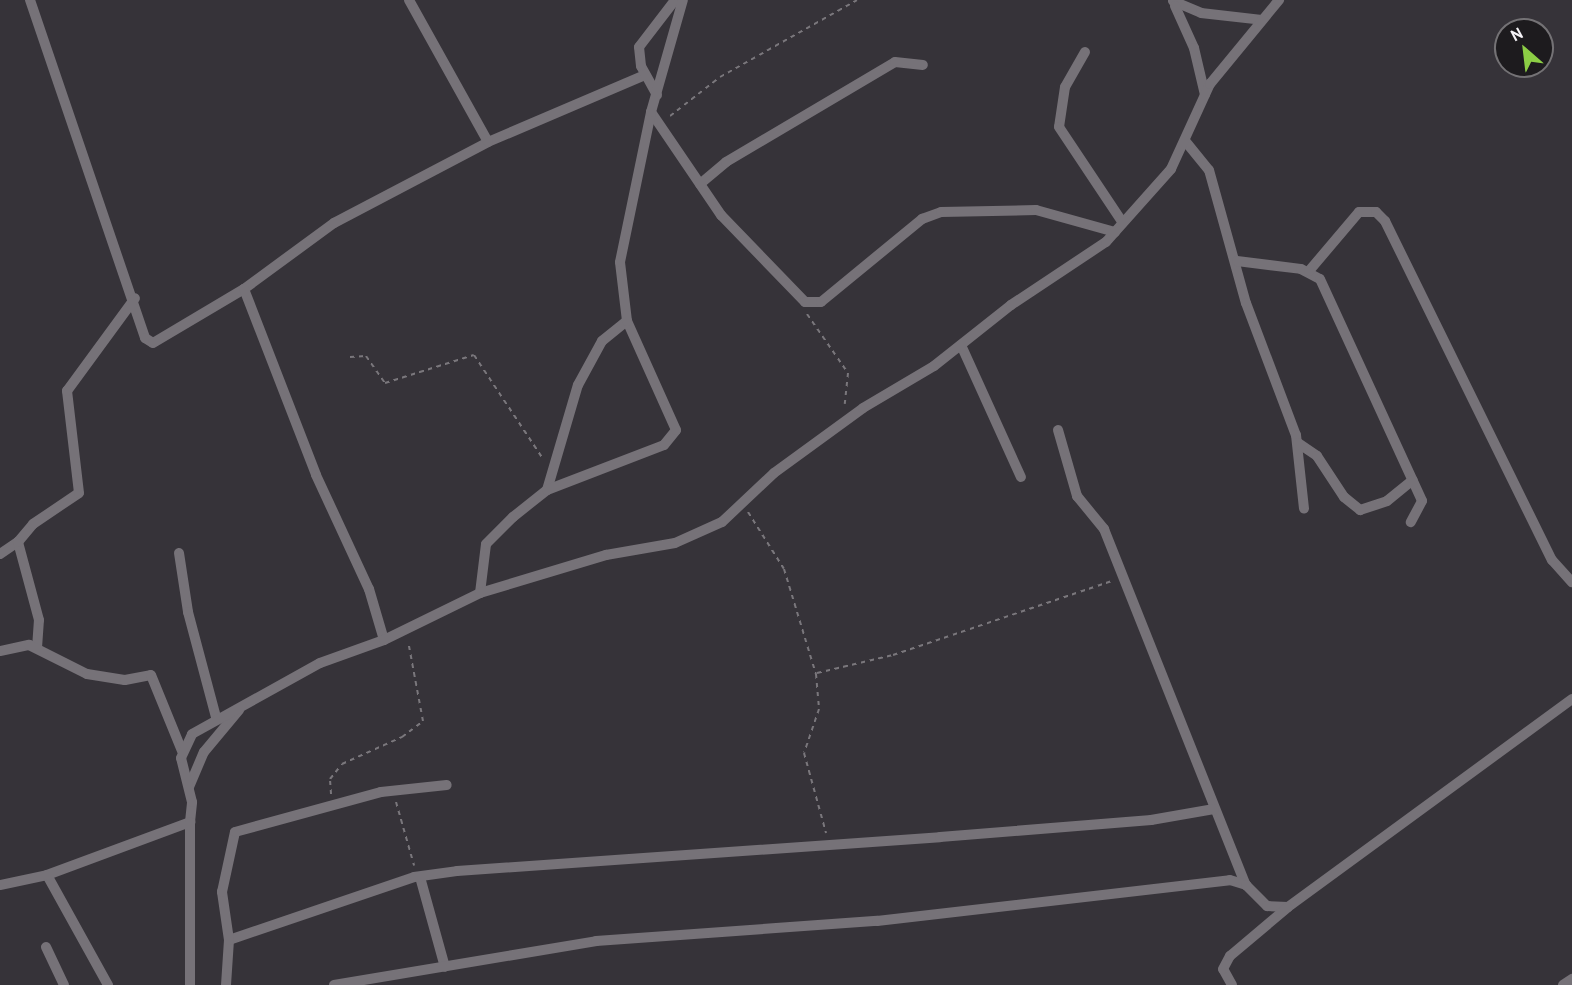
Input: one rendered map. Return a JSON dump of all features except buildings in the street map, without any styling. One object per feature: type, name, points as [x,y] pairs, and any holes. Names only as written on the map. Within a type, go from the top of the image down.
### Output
[{"type":"street","points":[[30,0],[135,298],[146,338],[153,343],[244,290],[334,223],[488,142],[645,75]]},
{"type":"street","points":[[409,0],[488,142]]},
{"type":"street","points":[[657,95],[645,75],[639,47],[675,0]]},
{"type":"street","points":[[480,593],[486,544],[547,490],[664,445],[674,435],[675,418],[627,321],[620,262],[651,112],[683,0]]},
{"type":"street","points":[[182,751],[192,734],[216,717],[243,706],[320,663],[405,631],[480,593],[606,555],[684,540],[743,505],[774,473],[846,421],[961,345],[1115,232],[1172,169],[1205,95],[1279,0]]},
{"type":"street","points":[[1174,3],[1262,20]]},
{"type":"street","points":[[1174,3],[1194,48],[1205,95]]},
{"type":"street","points":[[1085,52],[1065,87],[1059,127],[1123,223]]},
{"type":"street","points":[[700,184],[726,162],[895,62],[923,65]]},
{"type":"street","points":[[651,112],[721,215],[805,302],[821,302],[922,219],[941,212],[1052,212],[1115,232]]},
{"type":"street","points":[[1186,142],[1209,170],[1246,303],[1298,443],[1304,509]]},
{"type":"street","points":[[1309,271],[1359,212],[1376,212],[1385,221],[1552,560],[1572,582]]},
{"type":"street","points":[[1236,261],[1309,271],[1326,288],[1423,506],[1411,522]]},
{"type":"street","points":[[244,290],[316,475],[369,589],[384,640]]},
{"type":"street","points":[[0,554],[18,542],[33,524],[79,493],[68,392],[135,298]]},
{"type":"street","points":[[547,490],[578,385],[595,350],[627,321]]},
{"type":"street","points":[[961,345],[1021,477]]},
{"type":"street","points":[[1058,430],[1077,496],[1100,520],[1120,578],[1246,885],[1267,906],[1288,907]]},
{"type":"street","points":[[1298,443],[1317,456],[1344,497],[1360,510],[1387,501],[1413,480]]},
{"type":"street","points":[[18,542],[40,626],[37,648]]},
{"type":"street","points":[[179,553],[188,612],[216,717]]},
{"type":"street","points":[[0,651],[18,645],[37,648],[87,674],[125,680],[151,675],[182,751],[189,787],[190,985]]},
{"type":"street","points":[[1232,985],[1223,969],[1230,956],[1288,907],[1572,699]]},
{"type":"street","points":[[189,787],[214,737],[243,706]]},
{"type":"street","points":[[226,985],[229,940],[222,892],[233,835],[334,805],[395,791],[447,785]]},
{"type":"street","points":[[229,940],[419,877],[535,862],[828,844],[1151,819],[1214,809]]},
{"type":"street","points":[[0,885],[47,875],[190,822]]},
{"type":"street","points":[[47,875],[108,985]]},
{"type":"street","points":[[419,877],[445,967]]},
{"type":"street","points":[[334,985],[596,941],[901,919],[1230,880],[1246,885]]},
{"type":"street","points":[[46,947],[64,985]]},
{"type":"street","points":[[1563,985],[1572,979]]},
{"type":"path","points":[[661,124],[720,77],[856,0]]},
{"type":"path","points":[[805,302],[809,318],[848,373],[846,421]]},
{"type":"path","points":[[350,357],[366,356],[385,383],[474,355],[553,474]]},
{"type":"path","points":[[743,505],[784,569],[816,674],[819,709],[804,753],[828,844]]},
{"type":"path","points":[[816,674],[893,655],[1120,578]]},
{"type":"path","points":[[334,805],[328,785],[342,764],[402,737],[423,721],[405,631]]},
{"type":"path","points":[[395,791],[419,877]]}]
